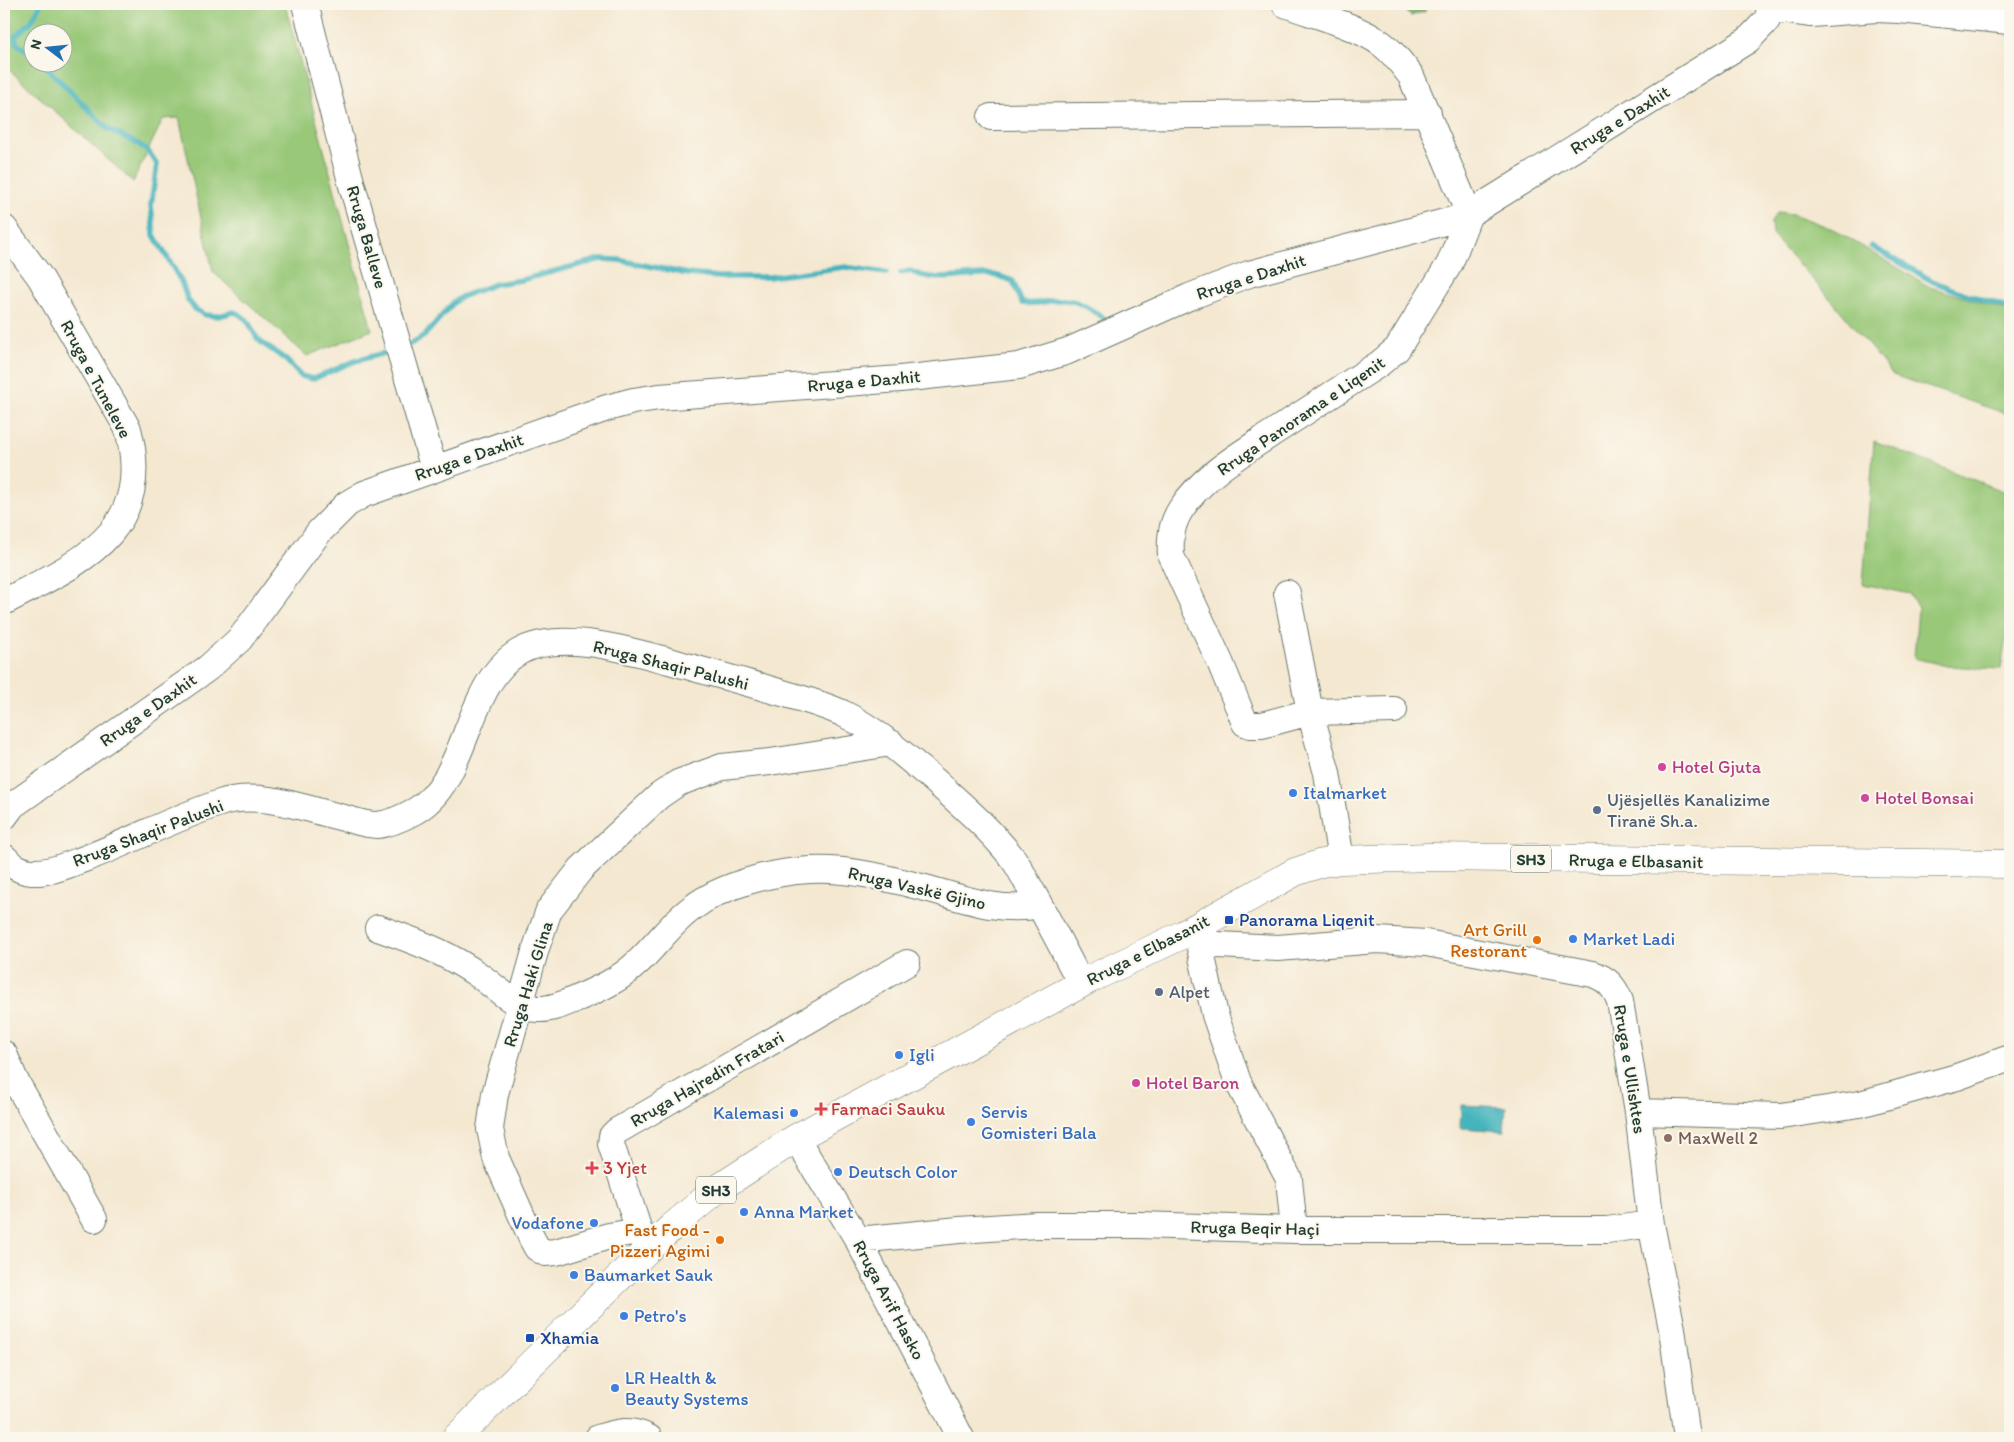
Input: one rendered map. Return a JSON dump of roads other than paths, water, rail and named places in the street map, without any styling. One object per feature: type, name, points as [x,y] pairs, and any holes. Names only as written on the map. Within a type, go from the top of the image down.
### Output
[{"type":"main road","name":"Rruga e Elbasanit","points":[[456,1438],[643,1240],[716,1190],[796,1138],[1081,984],[1191,937],[1295,872],[1322,863],[1341,860],[1429,857],[2010,864]]},
{"type":"street","name":"Rruga Balleve","points":[[305,4],[351,182],[434,469]]},
{"type":"street","points":[[1285,4],[1363,33],[1382,44],[1398,58],[1411,76],[1428,113],[1469,214]]},
{"type":"street","name":"Rruga e Daxhit","points":[[4,817],[13,805],[208,668],[225,654],[240,639],[319,532],[347,504],[364,494],[633,401],[667,396],[920,377],[1019,366],[1068,351],[1205,291],[1249,274],[1469,214],[1748,40],[1767,20],[1772,6]]},
{"type":"street","points":[[1772,6],[1812,14],[1876,9],[2010,22]]},
{"type":"street","points":[[990,117],[1428,113]]},
{"type":"street","name":"Rruga Panorama e Liqenit","points":[[1394,710],[1310,712],[1262,725],[1246,723],[1171,556],[1170,540],[1173,526],[1180,510],[1225,464],[1379,364],[1396,349],[1450,263],[1469,214]]},
{"type":"street","name":"Rruga e Tuneleve","points":[[4,228],[40,277],[128,430],[133,450],[134,470],[132,489],[126,508],[105,541],[77,562],[4,602]]},
{"type":"street","points":[[1287,593],[1310,712],[1327,773],[1341,860]]},
{"type":"street","name":"Rruga Shaqir Palushi","points":[[4,857],[14,867],[22,870],[41,872],[56,869],[111,849],[205,808],[228,801],[243,799],[273,801],[369,824],[379,825],[398,819],[418,810],[437,793],[449,771],[484,692],[507,660],[531,646],[571,642],[621,648],[786,694],[840,712],[870,728],[965,807],[998,840],[1016,864],[1081,984]]},
{"type":"street","name":"Rruga Haki Glina","points":[[643,1240],[609,1236],[556,1252],[545,1253],[537,1248],[532,1239],[496,1158],[490,1129],[495,1094],[536,948],[550,910],[581,869],[659,796],[678,783],[722,767],[810,757],[891,744]]},
{"type":"street","name":"Rruga Vaskë Gjino","points":[[378,928],[438,952],[478,975],[520,1005],[538,1009],[550,1008],[568,1002],[607,986],[637,964],[665,932],[693,907],[730,888],[760,876],[809,870],[842,871],[927,888],[986,904],[1025,908],[1039,905]]},
{"type":"street","points":[[1191,937],[1214,1015],[1238,1082],[1289,1178],[1294,1230]]},
{"type":"street","name":"Rruga e Ullishtes","points":[[1191,937],[1218,946],[1278,948],[1377,940],[1426,942],[1602,978],[1610,983],[1620,1001],[1638,1112],[1651,1224],[1672,1329],[1687,1438]]},
{"type":"street","name":"Rruga Hajredin Fratari","points":[[643,1240],[611,1144],[612,1136],[617,1131],[907,963]]},
{"type":"street","points":[[4,1054],[15,1080],[94,1219]]},
{"type":"street","points":[[1638,1112],[1781,1116],[1860,1104],[1957,1077],[2010,1058]]},
{"type":"street","name":"Rruga Arif Hasko","points":[[796,1138],[858,1240],[961,1438]]},
{"type":"street","name":"Rruga Beqir Haçi","points":[[858,1240],[1037,1225],[1140,1225],[1294,1230],[1607,1230],[1651,1224]]},
{"type":"street","points":[[598,1438],[638,1432],[649,1438]]},
{"type":"water","points":[[1461,1105],[1506,1107],[1504,1131],[1460,1128]]},
{"type":"waterway","points":[[31,22],[41,4]]},
{"type":"waterway","points":[[22,30],[15,36],[17,44],[22,47]]},
{"type":"waterway","points":[[51,72],[108,129],[140,145],[148,151],[157,164],[151,205],[154,235],[181,281],[188,300],[196,310],[206,315],[218,316],[234,312],[239,314],[247,320],[262,343],[285,359],[301,376],[313,379],[355,361],[388,352]]},
{"type":"waterway","points":[[1871,246],[1934,282],[2010,308]]},
{"type":"waterway","points":[[410,344],[424,336],[454,302],[461,297],[495,284],[521,280],[601,259],[619,260],[688,274],[719,277],[769,277],[845,267],[886,273]]},
{"type":"waterway","points":[[901,273],[910,271],[941,278],[996,275],[1013,281],[1022,303],[1057,300],[1076,302],[1104,318]]},
{"type":"place","name":"Hotel Gjuta","points":[[1662,767]]},
{"type":"place","name":"Italmarket","points":[[1293,793]]},
{"type":"place","name":"Hotel Bonsai","points":[[1865,798]]},
{"type":"place","name":"Ujësjellës Kanalizime Tiranë Sh.a.","points":[[1597,810]]},
{"type":"place","name":"Panorama Liqenit","points":[[1229,920]]},
{"type":"place","name":"Market Ladi","points":[[1573,939]]},
{"type":"place","name":"Art Grill Restorant","points":[[1537,940]]},
{"type":"place","name":"Alpet","points":[[1159,992]]},
{"type":"place","name":"Igli","points":[[899,1055]]},
{"type":"place","name":"Hotel Baron","points":[[1136,1083]]},
{"type":"place","name":"Farmaci Sauku","points":[[821,1109]]},
{"type":"place","name":"Kalemasi","points":[[794,1113]]},
{"type":"place","name":"Servis Gomisteri Bala","points":[[971,1122]]},
{"type":"place","name":"MaxWell 2","points":[[1668,1138]]},
{"type":"place","name":"3 Yjet","points":[[592,1168]]},
{"type":"place","name":"Deutsch Color","points":[[838,1172]]},
{"type":"place","name":"Anna Market","points":[[744,1212]]},
{"type":"place","name":"Vodafone","points":[[594,1223]]},
{"type":"place","name":"Fast Food - Pizzeri Agimi","points":[[720,1240]]},
{"type":"place","name":"Baumarket Sauk","points":[[574,1275]]},
{"type":"place","name":"Petro's","points":[[624,1316]]},
{"type":"place","name":"Xhamia","points":[[530,1338]]},
{"type":"place","name":"LR Health & Beauty Systems","points":[[615,1388]]}]
